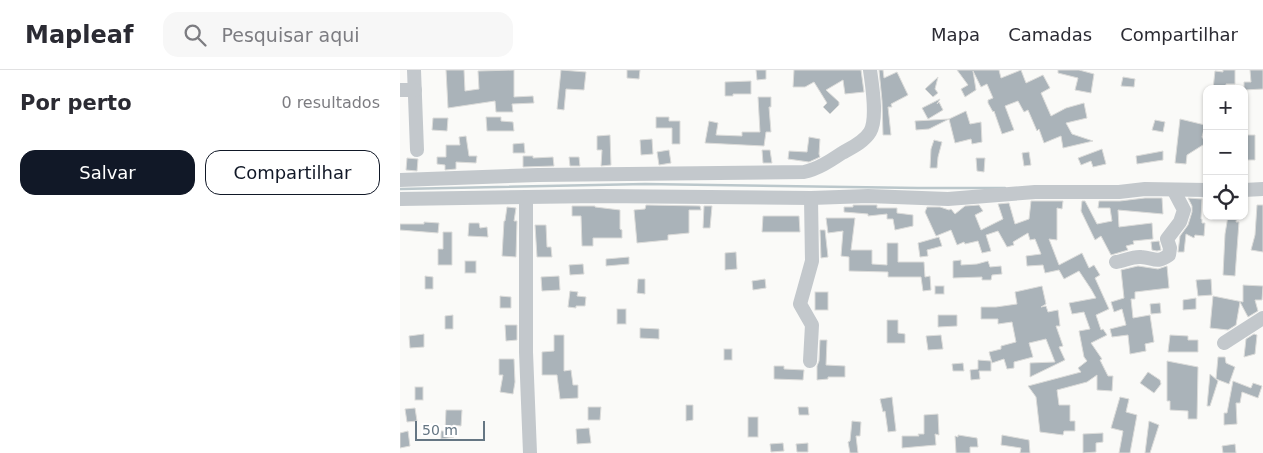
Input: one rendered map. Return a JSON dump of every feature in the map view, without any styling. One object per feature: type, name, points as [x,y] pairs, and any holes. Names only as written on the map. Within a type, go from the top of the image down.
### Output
[{"type":"street","points":[[414,70],[417,150]]},
{"type":"street","points":[[400,180],[538,175],[804,172],[815,170],[862,141],[870,132],[873,122],[873,108],[870,70]]},
{"type":"street","points":[[400,90],[415,90]]},
{"type":"street","points":[[400,199],[664,196],[811,198],[868,196],[948,199],[1035,192],[1118,192],[1144,189],[1203,190]]},
{"type":"street","points":[[1248,190],[1263,189]]},
{"type":"street","points":[[1116,262],[1142,257],[1162,260],[1169,255],[1170,248],[1167,239],[1180,222],[1184,210],[1174,191]]},
{"type":"street","points":[[526,197],[526,352],[530,453]]},
{"type":"street","points":[[810,361],[812,325],[800,304],[812,261],[811,198]]},
{"type":"street","points":[[1224,343],[1263,318]]},
{"type":"building","points":[[446,70],[464,70],[465,91],[479,89],[478,71],[514,70],[514,97],[533,96],[534,103],[512,104],[513,112],[496,112],[495,101],[448,108]]},
{"type":"building","points":[[561,70],[586,72],[584,90],[566,89],[564,110],[557,109]]},
{"type":"building","points":[[627,70],[640,70],[639,79],[627,78]]},
{"type":"building","points":[[756,70],[766,70],[766,79],[757,80]]},
{"type":"building","points":[[794,70],[861,70],[864,92],[845,94],[843,80],[826,90],[839,102],[839,105],[830,114],[823,107],[827,103],[814,82],[805,87],[793,87]]},
{"type":"building","points":[[879,70],[883,70],[884,78],[897,72],[908,95],[891,104],[892,107],[888,107],[891,135],[883,135]]},
{"type":"building","points":[[957,70],[999,70],[1001,78],[1021,70],[1026,83],[1043,75],[1050,88],[1041,93],[1051,116],[1066,108],[1084,103],[1087,118],[1066,123],[1072,134],[1093,141],[1063,148],[1061,136],[1044,143],[1039,129],[1037,131],[1028,110],[1024,112],[1018,101],[1005,106],[1014,130],[1002,134],[994,111],[988,103],[988,100],[993,98],[987,84],[981,87],[973,71],[976,90],[965,97],[961,89],[968,85]]},
{"type":"building","points":[[1058,70],[1079,70],[1094,74],[1091,93],[1075,90],[1078,78],[1058,73]]},
{"type":"building","points":[[1223,70],[1235,70],[1235,84],[1213,85],[1215,71],[1223,72]]},
{"type":"building","points":[[1250,70],[1263,70],[1263,89],[1248,90],[1248,85],[1244,85],[1244,82],[1251,82]]},
{"type":"building","points":[[938,77],[935,89],[938,93],[933,97],[925,89]]},
{"type":"building","points":[[1123,77],[1135,79],[1134,87],[1121,86]]},
{"type":"building","points":[[751,81],[751,94],[725,96],[725,82]]},
{"type":"building","points":[[758,97],[771,97],[771,107],[769,107],[771,132],[766,132],[764,146],[705,143],[709,121],[718,123],[716,135],[742,136],[742,132],[760,132]]},
{"type":"building","points":[[940,99],[937,104],[939,102],[943,110],[928,119],[922,108]]},
{"type":"building","points":[[966,111],[970,124],[981,122],[982,142],[972,144],[971,139],[955,143],[949,119]]},
{"type":"building","points":[[486,117],[501,117],[501,121],[513,122],[514,131],[487,131]]},
{"type":"building","points":[[656,117],[669,117],[669,121],[680,121],[680,144],[672,144],[672,128],[656,128]]},
{"type":"building","points":[[433,118],[448,118],[447,131],[432,130]]},
{"type":"building","points":[[949,119],[929,129],[916,130],[915,121]]},
{"type":"building","points":[[1180,119],[1203,125],[1203,145],[1187,155],[1186,164],[1175,163]]},
{"type":"building","points":[[1155,120],[1165,122],[1163,132],[1152,130]]},
{"type":"building","points":[[610,135],[611,165],[601,166],[602,150],[597,150],[597,136]]},
{"type":"building","points":[[1248,135],[1255,135],[1255,160],[1248,160]]},
{"type":"building","points":[[466,136],[469,156],[477,156],[476,163],[456,162],[456,169],[445,170],[445,165],[437,164],[437,157],[446,157],[446,145],[460,145],[459,137]]},
{"type":"building","points":[[809,137],[820,139],[820,157],[809,162],[788,159],[789,151],[807,152]]},
{"type":"building","points":[[652,139],[653,154],[641,155],[640,140]]},
{"type":"building","points":[[934,140],[942,142],[937,168],[930,168],[931,149]]},
{"type":"building","points":[[524,143],[525,153],[513,153],[513,144]]},
{"type":"building","points":[[1102,149],[1106,164],[1093,167],[1091,161],[1081,165],[1078,158]]},
{"type":"building","points":[[669,150],[671,163],[659,165],[657,152]]},
{"type":"building","points":[[762,150],[770,150],[772,163],[763,163]]},
{"type":"building","points":[[1163,151],[1163,160],[1137,164],[1136,156]]},
{"type":"building","points":[[1029,152],[1031,165],[1024,166],[1022,153]]},
{"type":"building","points":[[523,156],[533,156],[533,158],[553,157],[554,166],[523,167]]},
{"type":"building","points":[[569,157],[579,157],[580,166],[570,166]]},
{"type":"building","points":[[407,158],[418,159],[417,171],[406,170]]},
{"type":"building","points":[[976,158],[985,158],[984,172],[977,171]]},
{"type":"building","points":[[1162,198],[1163,214],[1118,210],[1119,227],[1152,223],[1153,239],[1133,241],[1134,244],[1126,246],[1128,250],[1111,255],[1101,236],[1095,240],[1081,211],[1082,201],[1085,201],[1097,224],[1112,221],[1110,208],[1098,208],[1099,201]]},
{"type":"building","points":[[1188,198],[1202,199],[1201,219],[1202,223],[1205,223],[1204,236],[1195,235],[1194,238],[1186,234],[1184,252],[1178,252],[1180,236],[1188,225],[1192,212],[1192,206]]},
{"type":"building","points":[[1031,201],[1063,201],[1062,209],[1057,208],[1057,240],[1049,239],[1059,265],[1082,253],[1089,268],[1094,265],[1100,275],[1095,278],[1109,309],[1096,315],[1101,330],[1103,329],[1107,335],[1091,343],[1102,359],[1100,360],[1108,376],[1113,376],[1112,391],[1097,390],[1097,375],[1087,382],[1057,390],[1059,405],[1070,405],[1070,421],[1075,421],[1075,431],[1064,431],[1063,435],[1040,432],[1036,397],[1028,386],[1081,372],[1078,368],[1087,361],[1084,357],[1079,331],[1090,329],[1084,312],[1072,314],[1069,303],[1096,298],[1091,289],[1079,271],[1064,279],[1059,270],[1045,273],[1043,265],[1027,266],[1026,256],[1041,254],[1035,239],[1030,240],[1028,233],[1013,242],[1014,245],[1007,247],[998,231],[986,235],[991,251],[982,253],[978,241],[965,244],[964,242],[957,245],[951,230],[936,236],[925,212],[927,207],[940,207],[951,209],[955,214],[965,206],[979,205],[983,211],[975,215],[981,230],[1003,219],[998,204],[1009,203],[1015,224],[1029,219]]},
{"type":"building","points":[[646,205],[700,206],[701,210],[689,210],[689,233],[668,235],[668,240],[637,243],[634,210],[645,209]]},
{"type":"building","points":[[853,205],[877,205],[877,208],[897,208],[897,213],[913,215],[913,226],[895,230],[893,219],[887,219],[887,214],[868,216],[868,214],[844,212],[844,207],[853,207]]},
{"type":"building","points":[[1257,205],[1263,205],[1263,252],[1251,250],[1255,235]]},
{"type":"building","points":[[572,206],[595,206],[620,210],[622,238],[593,238],[593,246],[582,246],[581,216],[572,216]]},
{"type":"building","points":[[704,206],[712,206],[710,228],[703,228]]},
{"type":"building","points":[[507,207],[516,208],[514,221],[517,221],[516,257],[502,256],[504,221]]},
{"type":"building","points":[[763,216],[799,216],[800,232],[762,232]]},
{"type":"building","points":[[826,218],[855,218],[851,250],[872,250],[872,264],[887,265],[887,243],[898,243],[898,262],[924,262],[925,277],[930,276],[931,290],[923,291],[921,277],[888,277],[888,272],[849,271],[849,257],[841,256],[843,231],[828,233]]},
{"type":"building","points":[[1227,220],[1236,220],[1236,222],[1239,222],[1235,276],[1223,275]]},
{"type":"building","points":[[424,222],[439,223],[438,233],[400,230],[400,224],[424,224]]},
{"type":"building","points":[[469,223],[479,223],[480,228],[487,227],[488,237],[468,236]]},
{"type":"building","points":[[535,225],[546,225],[547,247],[551,247],[552,257],[537,257]]},
{"type":"building","points":[[820,230],[825,230],[828,257],[821,258]]},
{"type":"building","points":[[443,232],[452,232],[452,265],[438,265],[438,249],[443,249]]},
{"type":"building","points":[[939,237],[942,246],[927,250],[928,256],[920,257],[918,243]]},
{"type":"building","points":[[1159,241],[1161,250],[1152,250],[1151,242]]},
{"type":"building","points":[[736,252],[737,269],[725,270],[725,253]]},
{"type":"building","points":[[629,257],[629,264],[606,266],[606,259]]},
{"type":"building","points":[[961,260],[961,265],[988,261],[990,267],[1001,266],[1002,274],[992,275],[991,280],[982,280],[982,277],[953,278],[953,261]]},
{"type":"building","points":[[465,261],[476,261],[476,273],[465,273]]},
{"type":"building","points":[[583,264],[584,274],[570,275],[569,265]]},
{"type":"building","points":[[1138,266],[1158,269],[1167,266],[1169,288],[1135,292],[1135,299],[1131,299],[1133,318],[1150,315],[1154,342],[1145,344],[1146,351],[1130,354],[1128,335],[1112,337],[1110,329],[1126,325],[1122,309],[1114,312],[1111,302],[1124,298],[1121,270]]},
{"type":"building","points":[[425,276],[433,277],[433,289],[425,289]]},
{"type":"building","points":[[559,276],[560,290],[542,291],[541,277]]},
{"type":"building","points":[[638,279],[645,279],[645,294],[637,293]]},
{"type":"building","points":[[765,279],[766,288],[753,290],[752,281]]},
{"type":"building","points":[[1211,279],[1212,295],[1198,296],[1196,280]]},
{"type":"building","points":[[1243,285],[1263,286],[1262,300],[1255,300],[1258,311],[1248,317],[1240,302],[1236,325],[1228,330],[1210,328],[1213,296],[1243,302]]},
{"type":"building","points":[[935,286],[944,286],[944,294],[935,294]]},
{"type":"building","points":[[1042,286],[1046,304],[1041,307],[1046,306],[1048,312],[1058,310],[1060,326],[1056,326],[1063,346],[1059,347],[1065,360],[1030,377],[1030,363],[1055,362],[1046,339],[1029,343],[1033,357],[1014,362],[1014,368],[1007,369],[1004,359],[992,363],[989,352],[1016,342],[1012,322],[998,324],[998,319],[981,319],[981,307],[1017,304],[1015,292]]},
{"type":"building","points":[[570,291],[578,292],[577,296],[586,297],[585,306],[568,307]]},
{"type":"building","points":[[815,292],[828,292],[828,310],[815,310]]},
{"type":"building","points":[[500,296],[511,297],[511,308],[500,308]]},
{"type":"building","points":[[1196,298],[1196,309],[1183,310],[1183,300]]},
{"type":"building","points":[[1160,303],[1161,313],[1151,314],[1150,304]]},
{"type":"building","points":[[617,309],[626,309],[626,324],[617,324]]},
{"type":"building","points":[[453,315],[453,329],[445,329],[445,316]]},
{"type":"building","points":[[938,315],[957,315],[957,326],[938,327]]},
{"type":"building","points":[[887,320],[898,320],[898,333],[905,334],[905,343],[887,343]]},
{"type":"building","points":[[505,325],[517,325],[517,340],[506,341]]},
{"type":"building","points":[[640,328],[659,329],[659,339],[640,338]]},
{"type":"building","points":[[424,334],[424,347],[410,348],[409,336]]},
{"type":"building","points":[[1254,334],[1257,335],[1255,354],[1244,357],[1246,339]]},
{"type":"building","points":[[554,335],[564,335],[564,371],[571,370],[573,385],[578,385],[578,398],[560,399],[557,375],[542,375],[542,352],[554,351]]},
{"type":"building","points":[[941,335],[943,349],[928,350],[926,336]]},
{"type":"building","points":[[1170,335],[1188,336],[1188,340],[1198,340],[1198,352],[1168,352]]},
{"type":"building","points":[[820,340],[827,340],[826,365],[845,366],[845,377],[828,377],[828,379],[817,380]]},
{"type":"building","points":[[724,349],[732,349],[732,360],[724,360]]},
{"type":"building","points":[[1218,357],[1225,357],[1226,363],[1235,367],[1229,384],[1216,379]]},
{"type":"building","points":[[499,359],[514,359],[515,382],[513,394],[500,392],[503,375],[499,375]]},
{"type":"building","points":[[978,360],[991,361],[991,371],[979,371],[980,379],[971,380],[970,370],[978,369]]},
{"type":"building","points":[[1167,361],[1198,367],[1197,419],[1188,419],[1188,411],[1170,410],[1170,401],[1167,401]]},
{"type":"building","points":[[963,363],[964,371],[953,371],[952,364]]},
{"type":"building","points":[[774,366],[784,366],[784,369],[804,370],[803,380],[774,379]]},
{"type":"building","points":[[1148,372],[1160,380],[1161,384],[1154,393],[1140,383]]},
{"type":"building","points":[[1210,374],[1218,381],[1210,406],[1207,406]]},
{"type":"building","points":[[1233,381],[1251,388],[1253,383],[1262,386],[1258,398],[1242,392],[1240,403],[1236,403],[1237,424],[1224,425],[1224,413],[1227,413]]},
{"type":"building","points":[[415,387],[423,387],[423,400],[415,400]]},
{"type":"building","points":[[892,397],[896,431],[888,432],[885,411],[883,412],[880,399]]},
{"type":"building","points":[[1120,397],[1129,399],[1126,412],[1137,415],[1130,453],[1119,453],[1123,431],[1111,428]]},
{"type":"building","points":[[686,405],[693,405],[693,420],[686,421]]},
{"type":"building","points":[[588,407],[601,407],[600,420],[588,420]]},
{"type":"building","points":[[798,407],[808,407],[809,415],[799,415]]},
{"type":"building","points":[[415,408],[417,421],[407,422],[405,409]]},
{"type":"building","points":[[446,410],[462,410],[461,426],[453,425],[454,437],[441,439],[441,431],[445,431]]},
{"type":"building","points":[[938,414],[939,435],[935,434],[936,445],[902,448],[902,436],[919,436],[918,434],[924,434],[924,415]]},
{"type":"building","points":[[748,417],[758,417],[758,437],[748,437]]},
{"type":"building","points":[[852,421],[861,422],[860,436],[856,436],[858,453],[850,453],[848,442],[850,441]]},
{"type":"building","points":[[1149,421],[1159,425],[1150,453],[1145,453]]},
{"type":"building","points":[[589,428],[591,443],[577,444],[576,429]]},
{"type":"building","points":[[408,431],[410,446],[400,448],[400,433]]},
{"type":"building","points":[[1103,433],[1103,442],[1096,443],[1096,452],[1083,453],[1083,434]]},
{"type":"building","points":[[958,435],[977,438],[978,447],[970,447],[970,453],[956,453],[955,436],[958,437]]},
{"type":"building","points":[[1002,435],[1029,440],[1030,453],[1020,453],[1021,448],[1001,445]]},
{"type":"building","points":[[783,443],[784,451],[771,452],[770,444]]},
{"type":"building","points":[[808,443],[808,452],[797,452],[796,444]]},
{"type":"building","points":[[1235,444],[1236,453],[1223,453],[1222,446]]},
{"type":"waterway","points":[[400,189],[645,184],[1005,188]]}]
